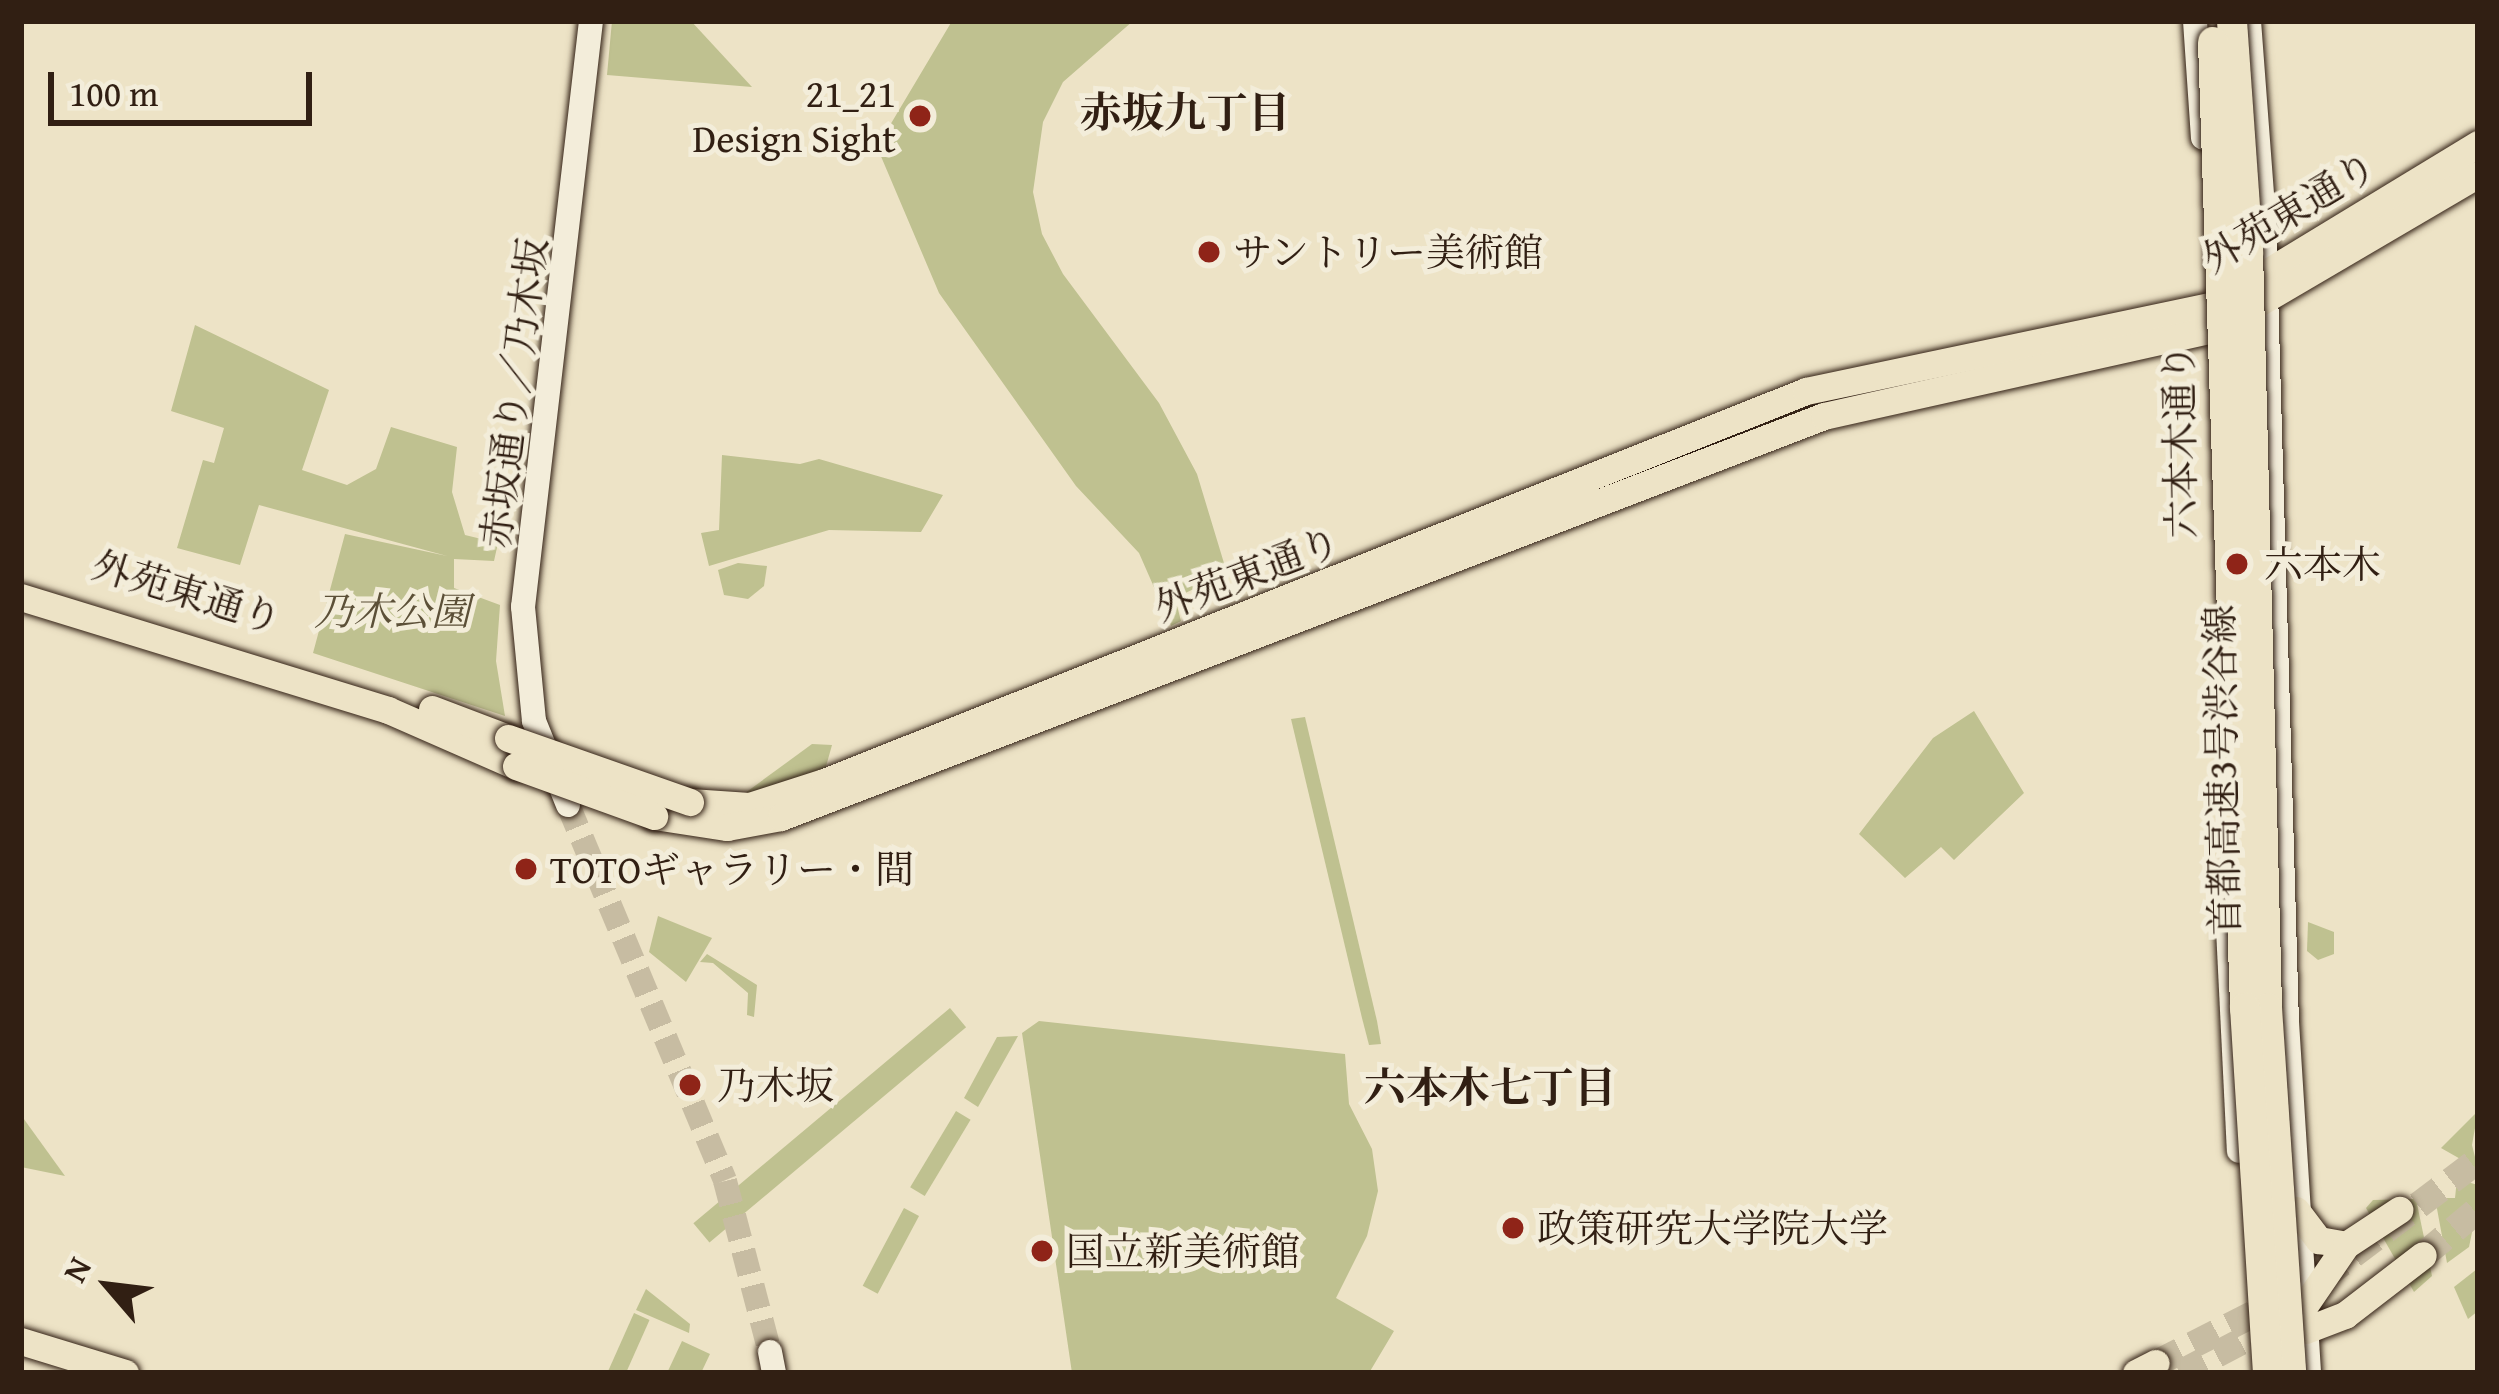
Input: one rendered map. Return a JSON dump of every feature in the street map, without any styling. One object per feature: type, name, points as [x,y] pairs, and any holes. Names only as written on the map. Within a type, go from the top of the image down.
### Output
[{"type":"highway","name":"首都高速3号渋谷線","points":[[2221,21],[2248,251],[2278,1368]]},
{"type":"main road","name":"赤坂通り／乃木坂","points":[[568,805],[534,721],[522,650],[592,21]]},
{"type":"main road","name":"六本木通り","points":[[2194,21],[2239,302],[2269,414],[2300,1320],[2309,1373]]},
{"type":"main road","points":[[2218,538],[2245,491],[2239,302],[2221,21]]},
{"type":"main road","name":"六本木通り","points":[[2249,21],[2239,302],[2218,538],[2230,1029],[2254,1373]]},
{"type":"main road","name":"外苑東通り","points":[[21,597],[512,752],[690,802],[749,806],[824,782],[1806,391],[2239,302],[2478,144]]},
{"type":"main road","name":"外苑東通り","points":[[21,581],[512,752],[654,817],[727,827],[781,817],[1825,416],[2239,302],[2478,174]]},
{"type":"main road","points":[[2242,416],[2269,414]]},
{"type":"main road","points":[[2296,1210],[2318,1240],[2346,1245]]},
{"type":"main road","points":[[2278,1368],[2300,1320],[2346,1245],[2399,1210]]},
{"type":"main road","points":[[2250,1291],[2300,1320],[2345,1316],[2422,1255]]},
{"type":"main road","points":[[21,1341],[125,1373]]},
{"type":"green space","points":[[612,21],[691,21],[752,87],[607,75]]},
{"type":"green space","points":[[952,21],[1133,21],[1063,82],[1043,122],[1033,192],[1042,234],[1063,274],[1159,403],[1197,474],[1227,573],[1175,598],[1181,621],[1171,626],[1139,553],[1076,486],[939,293],[877,147]]},
{"type":"green space","name":"乃木公園","points":[[195,325],[329,390],[302,470],[347,485],[376,469],[391,427],[457,447],[452,492],[465,535],[498,543],[494,561],[454,559],[454,588],[500,605],[496,661],[505,716],[313,653],[345,534],[447,556],[259,505],[240,565],[177,548],[203,460],[214,463],[224,428],[171,411]]},
{"type":"green space","points":[[722,455],[800,464],[819,459],[943,495],[921,532],[829,530],[709,566],[701,533],[719,530]]},
{"type":"green space","points":[[738,563],[767,566],[764,586],[748,599],[724,595],[718,570]]},
{"type":"green space","points":[[1974,711],[2024,793],[1954,860],[1941,847],[1905,878],[1859,834],[1933,738]]},
{"type":"green space","points":[[1305,717],[1381,1044],[1369,1045],[1291,719]]},
{"type":"green space","points":[[812,744],[832,745],[825,770],[741,796]]},
{"type":"green space","points":[[658,916],[712,938],[686,982],[649,952]]},
{"type":"green space","points":[[2308,922],[2334,932],[2334,954],[2318,960],[2307,951]]},
{"type":"green space","points":[[707,954],[757,985],[754,1017],[747,1015],[748,993],[713,963],[700,962]]},
{"type":"green space","points":[[950,1008],[966,1027],[709,1242],[693,1223]]},
{"type":"green space","points":[[1039,1021],[1345,1054],[1349,1104],[1372,1149],[1378,1191],[1367,1236],[1336,1298],[1394,1331],[1369,1373],[1072,1373],[1022,1033]]},
{"type":"green space","points":[[1018,1036],[978,1107],[964,1098],[997,1037]]},
{"type":"green space","points":[[956,1111],[971,1120],[925,1196],[910,1187]]},
{"type":"green space","points":[[2478,1111],[2472,1145],[2478,1169],[2441,1148]]},
{"type":"green space","points":[[21,1115],[65,1176],[21,1167]]},
{"type":"green space","points":[[2457,1179],[2478,1185],[2478,1203],[2469,1247],[2447,1263],[2435,1198],[2455,1198]]},
{"type":"green space","points":[[2416,1199],[2432,1276],[2414,1292],[2366,1208],[2373,1200]]},
{"type":"green space","points":[[904,1208],[919,1216],[878,1294],[863,1286]]},
{"type":"green space","points":[[2477,1269],[2478,1311],[2468,1319],[2454,1287]]},
{"type":"green space","points":[[646,1289],[690,1324],[689,1333],[636,1310]]},
{"type":"green space","points":[[634,1313],[650,1320],[626,1373],[607,1373]]},
{"type":"green space","points":[[682,1341],[710,1354],[701,1373],[667,1373]]},
{"type":"tunnel","points":[[568,805],[725,1181],[770,1352]]},
{"type":"tunnel","points":[[2320,1279],[2478,1160]]},
{"type":"tunnel","points":[[2423,1255],[2478,1209]]},
{"type":"tunnel","points":[[2156,1363],[2280,1300]]},
{"type":"tunnel","points":[[2180,1373],[2268,1327]]},
{"type":"place","name":"21_21 Design Sight","points":[[920,116]]},
{"type":"place","name":"サントリー美術館","points":[[1209,252]]},
{"type":"place","name":"六本木","points":[[2237,564]]},
{"type":"place","name":"TOTOギャラリー・間","points":[[526,869]]},
{"type":"place","name":"乃木坂","points":[[690,1085]]},
{"type":"place","name":"政策研究大学院大学","points":[[1513,1228]]},
{"type":"place","name":"国立新美術館","points":[[1042,1251]]},
{"type":"district","name":"赤坂九丁目","points":[[1185,112]]},
{"type":"district","name":"六本木七丁目","points":[[1490,1087]]}]
